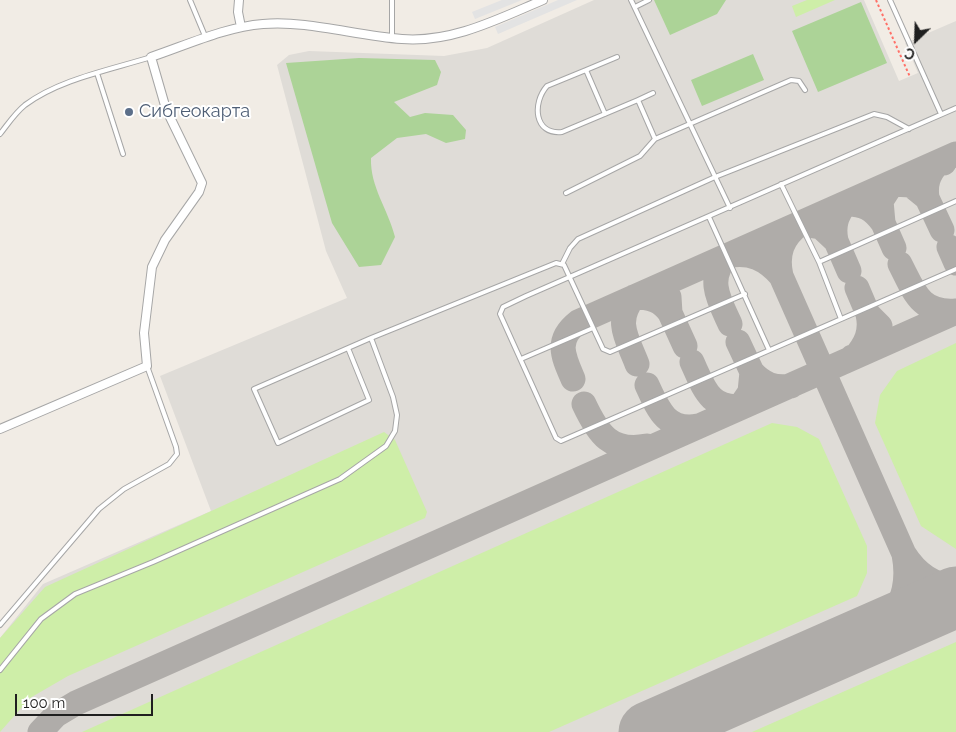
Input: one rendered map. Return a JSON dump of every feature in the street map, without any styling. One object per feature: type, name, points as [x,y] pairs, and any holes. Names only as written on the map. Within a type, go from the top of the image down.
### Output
[{"type":"street","points":[[239,0],[238,12],[242,27]]},
{"type":"street","points":[[0,429],[147,366],[144,333],[152,267],[165,240],[199,192],[202,183],[166,110],[151,57],[242,27],[265,23],[392,38],[423,39],[460,33],[542,0]]},
{"type":"lane","points":[[190,0],[206,38]]},
{"type":"lane","points":[[392,0],[392,38]]},
{"type":"lane","points":[[632,0],[730,208]]},
{"type":"lane","points":[[635,7],[649,0]]},
{"type":"lane","points":[[890,0],[941,114]]},
{"type":"lane","points":[[0,134],[16,113],[36,99],[97,73],[151,57]]},
{"type":"lane","points":[[616,57],[547,86],[538,100],[536,115],[540,124],[555,132],[654,94]]},
{"type":"lane","points":[[586,70],[605,114]]},
{"type":"lane","points":[[97,73],[123,154]]},
{"type":"lane","points":[[566,193],[640,156],[655,139],[790,80],[799,81],[805,90]]},
{"type":"lane","points":[[638,100],[655,139]]},
{"type":"lane","points":[[956,108],[730,208],[570,276],[501,309],[500,314],[556,438],[561,441],[956,269]]},
{"type":"lane","points":[[562,264],[570,248],[578,239],[715,177],[874,114],[887,117],[908,129]]},
{"type":"lane","points":[[782,184],[819,262],[842,318]]},
{"type":"lane","points":[[819,262],[956,201]]},
{"type":"lane","points":[[709,217],[769,350]]},
{"type":"lane","points":[[348,348],[369,400],[278,443],[254,389],[348,348],[556,263],[562,264],[570,276],[603,349],[613,352],[745,294]]},
{"type":"lane","points":[[521,359],[593,328]]},
{"type":"lane","points":[[0,670],[41,619],[75,594],[153,562],[340,479],[386,446],[395,431],[397,415],[393,397],[372,338]]},
{"type":"lane","points":[[0,625],[99,509],[124,490],[170,464],[174,459],[176,447],[147,366]]},
{"type":"path","points":[[876,0],[910,77]]},
{"type":"shaded area","points":[[502,0],[522,0],[475,19],[472,12]]},
{"type":"shaded area","points":[[558,0],[577,0],[498,34],[495,27]]},
{"type":"shaded area","points":[[594,0],[864,0],[899,81],[918,73],[905,43],[956,21],[956,732],[0,732],[0,638],[43,584],[211,511],[160,376],[347,298],[326,251],[277,65],[289,55],[309,51],[444,56],[487,48]]},
{"type":"green space","points":[[654,0],[726,0],[717,14],[670,35]]},
{"type":"green space","points":[[807,0],[835,0],[796,17],[792,6]]},
{"type":"green space","points":[[861,2],[887,63],[818,92],[792,31]]},
{"type":"green space","points":[[753,54],[764,80],[702,106],[691,80]]},
{"type":"green space","points":[[359,58],[435,60],[441,72],[437,85],[394,102],[410,117],[425,113],[453,115],[466,130],[465,139],[446,143],[426,134],[397,138],[371,158],[373,179],[395,237],[381,265],[359,267],[332,223],[286,63]]},
{"type":"green space","points":[[956,343],[956,549],[921,526],[875,423],[880,395],[897,371]]},
{"type":"green space","points":[[772,423],[797,427],[819,439],[867,546],[867,573],[857,596],[549,732],[82,732]]},
{"type":"green space","points":[[384,432],[395,440],[427,512],[425,518],[68,676],[30,698],[0,732],[0,638],[45,587]]},
{"type":"green space","points":[[956,642],[956,732],[752,732]]},
{"type":"taxiway","points":[[573,379],[566,363],[563,349],[566,335],[578,322],[956,154]]},
{"type":"taxiway","points":[[730,324],[716,290],[717,273],[727,256],[743,255],[757,258],[769,265],[781,276],[779,260],[782,247],[785,240],[800,224],[821,227],[836,241],[836,221],[845,204],[867,208],[883,223],[881,201],[892,184],[911,185],[927,198],[926,188],[930,176],[938,163],[944,163]]},
{"type":"taxiway","points":[[927,198],[942,230]]},
{"type":"taxiway","points":[[883,223],[894,248]]},
{"type":"taxiway","points":[[836,241],[849,271]]},
{"type":"taxiway","points":[[949,247],[956,263]]},
{"type":"taxiway","points":[[900,264],[914,292],[926,305],[934,309],[956,311]]},
{"type":"taxiway","points":[[781,276],[904,554],[914,567],[926,577],[940,584],[956,587]]},
{"type":"taxiway","points":[[857,288],[868,314],[880,326]]},
{"type":"taxiway","points":[[637,364],[624,330],[625,314],[628,306],[634,297],[645,298],[659,302],[670,313]]},
{"type":"taxiway","points":[[669,297],[670,313],[685,346]]},
{"type":"taxiway","points":[[40,732],[56,715],[76,703],[956,312]]},
{"type":"taxiway","points":[[852,357],[855,357],[859,352],[869,332],[868,314]]},
{"type":"taxiway","points":[[738,342],[752,372]]},
{"type":"taxiway","points":[[692,362],[700,381],[710,396],[723,405],[732,407],[744,406]]},
{"type":"taxiway","points":[[739,408],[750,392],[752,372],[760,380],[770,385],[780,387],[791,386]]},
{"type":"taxiway","points":[[647,385],[660,410],[671,422],[678,426],[698,426]]},
{"type":"taxiway","points":[[584,404],[595,424],[607,439],[624,447],[647,446]]},
{"type":"taxiway","points":[[877,632],[893,616],[902,597],[906,576],[904,554]]},
{"type":"runway","points":[[649,732],[956,597]]},
{"type":"place","name":"Сибгеокарта","points":[[129,112]]}]
